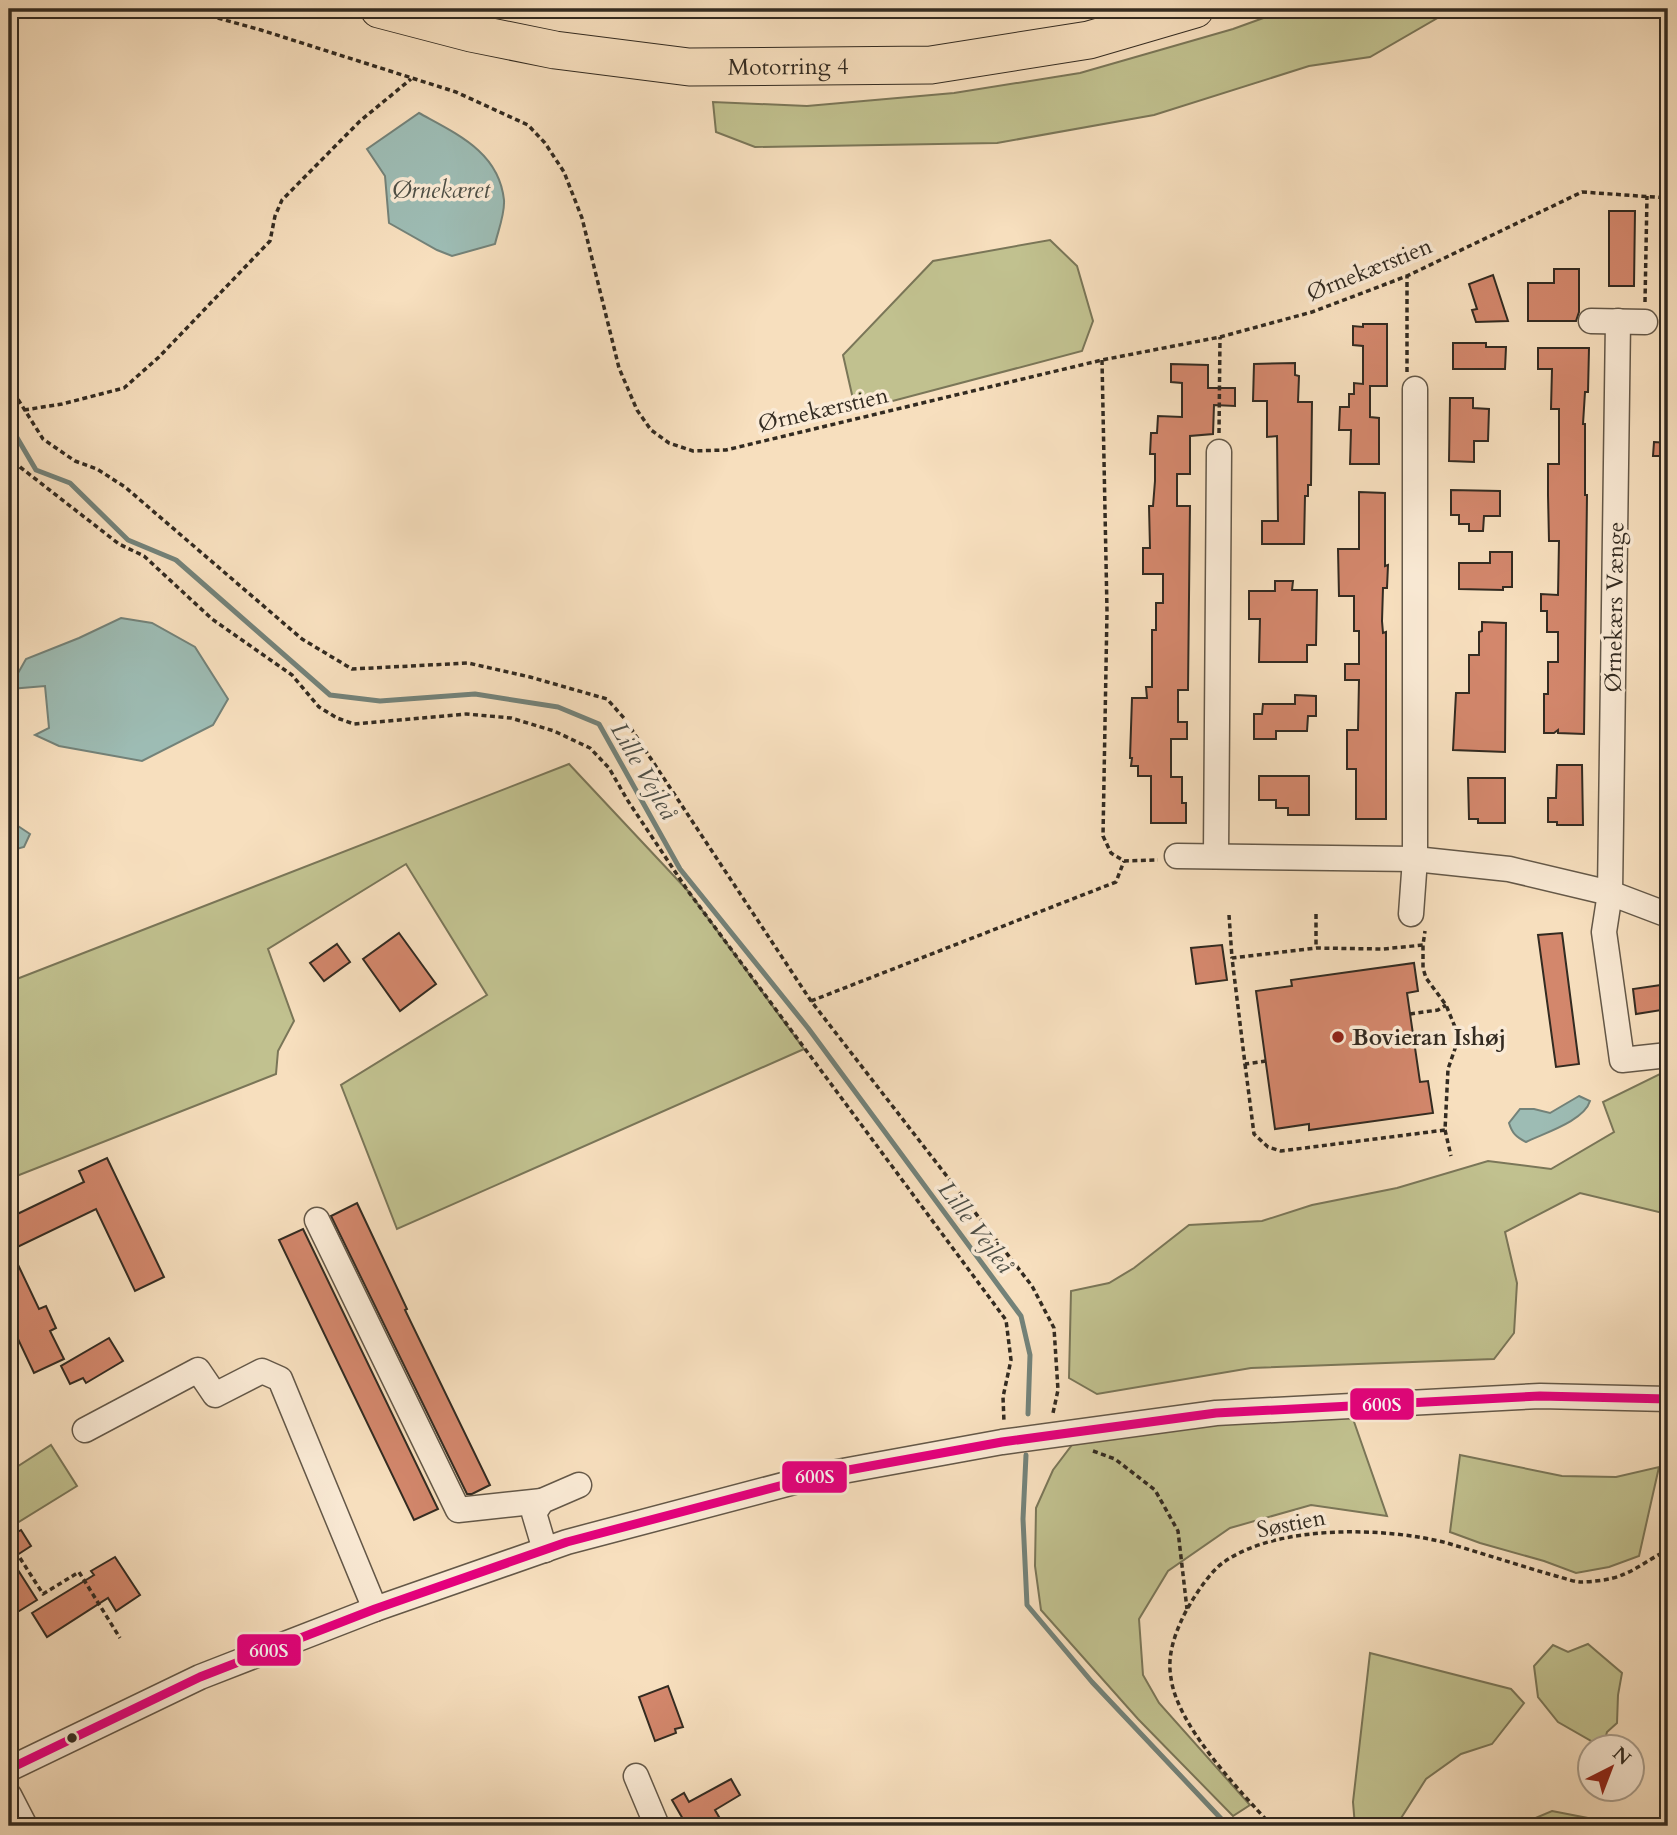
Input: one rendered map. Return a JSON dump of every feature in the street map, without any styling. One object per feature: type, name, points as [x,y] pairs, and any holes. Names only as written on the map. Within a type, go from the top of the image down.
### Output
[{"type":"highway","name":"Motorring 4","points":[[379,9],[471,33],[555,50],[689,67],[930,65],[1089,40],[1195,9]]},
{"type":"street","points":[[1591,321],[1645,322]]},
{"type":"street","name":"Ørnekærs Vænge","points":[[1618,321],[1610,893],[1604,932],[1622,1060],[1668,1055]]},
{"type":"street","points":[[1416,388],[1415,859],[1418,920]]},
{"type":"street","points":[[1216,855],[1219,452]]},
{"type":"street","points":[[1177,856],[1415,859],[1509,869],[1610,893],[1668,915]]},
{"type":"street","points":[[317,1220],[458,1510],[542,1501],[579,1485]]},
{"type":"street","points":[[85,1430],[198,1370],[215,1395],[261,1371],[280,1379],[376,1609]]},
{"type":"street","points":[[9,1769],[201,1677],[376,1609],[545,1550],[821,1475],[1002,1442],[1216,1413],[1540,1396],[1668,1399]]},
{"type":"street","points":[[542,1501],[534,1513],[545,1550]]},
{"type":"street","points":[[636,1776],[657,1826]]},
{"type":"street","points":[[9,1795],[25,1826]]},
{"type":"path","name":"Ørnekærstien","points":[[185,9],[261,30],[456,92],[528,125],[545,143],[564,172],[582,218],[619,368],[637,410],[651,430],[669,443],[693,451],[726,450],[1102,360],[1220,337],[1312,312],[1408,276],[1582,192],[1668,198]]},
{"type":"path","points":[[24,410],[62,404],[124,388],[159,357],[270,241],[275,216],[288,193],[360,121],[411,78]]},
{"type":"path","points":[[1645,322],[1647,196]]},
{"type":"path","points":[[1408,276],[1407,376],[1416,388]]},
{"type":"path","points":[[1219,452],[1220,337]]},
{"type":"path","points":[[1102,360],[1107,611],[1103,836],[1111,853],[1124,861],[1177,856]]},
{"type":"path","points":[[9,385],[43,439],[75,461],[97,469],[125,487],[302,639],[352,669],[468,663],[607,699],[624,718],[810,1001],[1032,1286],[1054,1328],[1058,1390],[1048,1436],[1115,1459],[1155,1490],[1178,1531],[1187,1609]]},
{"type":"path","points":[[9,454],[20,467],[120,544],[144,556],[212,619],[292,675],[319,708],[337,719],[354,724],[466,714],[511,718],[554,731],[590,748],[609,768],[688,891],[1006,1320],[1011,1360],[1003,1397],[1002,1442]]},
{"type":"path","points":[[810,1001],[1116,882],[1124,861]]},
{"type":"path","points":[[1316,914],[1316,948]]},
{"type":"path","points":[[1229,915],[1254,1134],[1268,1147],[1281,1151],[1445,1130]]},
{"type":"path","points":[[1418,920],[1426,978],[1446,1006],[1458,1040],[1448,1069],[1445,1130],[1451,1156]]},
{"type":"path","points":[[1232,958],[1316,948],[1382,949],[1423,945]]},
{"type":"path","points":[[1410,1014],[1438,1010],[1446,1006]]},
{"type":"path","points":[[1245,1064],[1266,1061]]},
{"type":"path","name":"Søstien","points":[[1272,1826],[1229,1779],[1179,1705],[1171,1678],[1171,1649],[1187,1609],[1223,1562],[1262,1544],[1331,1531],[1382,1533],[1444,1542],[1579,1582],[1621,1576],[1668,1550]]},
{"type":"path","points":[[20,1558],[43,1594],[79,1572],[120,1638]]},
{"type":"green space","points":[[1288,9],[1453,9],[1370,57],[1309,66],[1154,115],[997,143],[755,147],[716,132],[713,102],[807,106],[954,93],[1080,73],[1233,29]]},
{"type":"green space","points":[[1050,240],[1077,266],[1093,321],[1082,351],[870,407],[853,399],[843,355],[933,261]]},
{"type":"green space","points":[[569,764],[688,891],[804,1049],[397,1229],[341,1085],[487,995],[406,864],[268,949],[294,1021],[278,1051],[276,1074],[9,1179],[9,982]]},
{"type":"green space","points":[[1668,1070],[1667,1214],[1580,1193],[1505,1232],[1517,1283],[1514,1333],[1494,1359],[1251,1368],[1097,1394],[1069,1378],[1071,1291],[1109,1283],[1134,1268],[1189,1225],[1262,1221],[1312,1205],[1397,1188],[1488,1161],[1551,1169],[1614,1132],[1603,1102]]},
{"type":"green space","points":[[1352,1416],[1387,1516],[1311,1505],[1230,1528],[1168,1571],[1139,1619],[1143,1675],[1159,1703],[1250,1805],[1233,1816],[1138,1719],[1041,1610],[1035,1566],[1036,1508],[1053,1470],[1075,1441],[1239,1422]]},
{"type":"green space","points":[[51,1445],[77,1486],[9,1528],[9,1472]]},
{"type":"green space","points":[[1460,1455],[1562,1476],[1616,1477],[1659,1467],[1639,1556],[1609,1567],[1576,1573],[1450,1532]]},
{"type":"green space","points":[[1588,1644],[1622,1673],[1617,1723],[1606,1734],[1579,1734],[1558,1722],[1538,1697],[1534,1666],[1553,1645],[1568,1652]]},
{"type":"green space","points":[[1370,1653],[1511,1689],[1524,1703],[1492,1744],[1461,1754],[1426,1779],[1396,1826],[1355,1826],[1353,1802]]},
{"type":"green space","points":[[1552,1811],[1593,1819],[1609,1826],[1528,1826],[1533,1819]]},
{"type":"water","name":"Ørnekæret","points":[[419,113],[474,146],[494,169],[504,200],[495,244],[452,256],[389,223],[385,176],[367,149]]},
{"type":"water","points":[[121,618],[152,623],[195,647],[228,699],[213,725],[142,761],[59,746],[35,735],[49,728],[45,686],[9,689],[26,659]]},
{"type":"water","points":[[9,820],[30,834],[24,847],[9,851]]},
{"type":"water","points":[[1579,1096],[1590,1101],[1580,1115],[1526,1142],[1517,1136],[1509,1123],[1520,1109],[1550,1113]]},
{"type":"building","points":[[1609,211],[1635,211],[1634,286],[1609,286]]},
{"type":"building","points":[[1554,269],[1579,269],[1579,312],[1576,321],[1528,321],[1528,283],[1554,283]]},
{"type":"building","points":[[1493,275],[1508,321],[1476,322],[1472,310],[1477,309],[1469,284]]},
{"type":"building","points":[[1363,324],[1387,324],[1387,386],[1370,386],[1370,417],[1379,418],[1379,464],[1350,464],[1351,430],[1339,430],[1340,407],[1349,407],[1349,394],[1354,394],[1354,383],[1363,384],[1363,346],[1353,345],[1353,326],[1363,327]]},
{"type":"building","points":[[1453,343],[1486,343],[1486,347],[1506,347],[1505,369],[1453,369]]},
{"type":"building","points":[[1538,348],[1589,348],[1588,392],[1585,392],[1583,424],[1587,495],[1584,734],[1558,733],[1558,730],[1544,733],[1544,694],[1548,694],[1548,662],[1558,662],[1558,632],[1547,632],[1547,611],[1541,611],[1541,594],[1558,595],[1559,541],[1549,541],[1548,464],[1559,464],[1559,409],[1551,409],[1552,369],[1538,369]]},
{"type":"building","points":[[1295,363],[1295,375],[1299,376],[1298,402],[1312,402],[1311,485],[1308,485],[1308,496],[1305,496],[1304,544],[1262,544],[1262,521],[1278,521],[1277,436],[1267,437],[1267,401],[1253,401],[1254,364]]},
{"type":"building","points":[[1171,364],[1208,365],[1208,388],[1235,388],[1235,406],[1214,405],[1213,434],[1190,436],[1190,474],[1177,474],[1177,506],[1190,506],[1188,690],[1178,690],[1178,722],[1187,722],[1187,739],[1171,739],[1171,777],[1182,777],[1182,803],[1186,803],[1186,823],[1151,823],[1151,776],[1138,776],[1138,766],[1131,766],[1132,698],[1147,698],[1146,687],[1152,687],[1152,630],[1156,630],[1156,603],[1163,603],[1163,574],[1143,574],[1143,548],[1150,548],[1149,506],[1153,506],[1155,481],[1155,454],[1150,454],[1151,433],[1157,433],[1158,416],[1182,417],[1182,383],[1171,382]]},
{"type":"building","points":[[1450,398],[1473,398],[1473,408],[1489,409],[1488,441],[1474,441],[1474,462],[1449,461]]},
{"type":"building","points":[[1654,442],[1668,443],[1668,456],[1653,456]]},
{"type":"building","points":[[1451,490],[1500,491],[1500,516],[1484,516],[1483,531],[1469,531],[1469,524],[1459,524],[1459,515],[1451,515]]},
{"type":"building","points":[[1359,492],[1385,493],[1385,566],[1388,565],[1387,588],[1383,588],[1382,621],[1383,633],[1386,632],[1386,819],[1356,819],[1356,769],[1347,769],[1347,730],[1358,730],[1359,680],[1345,680],[1345,664],[1359,664],[1359,631],[1354,631],[1354,596],[1339,596],[1338,549],[1359,549]]},
{"type":"building","points":[[1490,552],[1512,552],[1512,587],[1503,587],[1503,590],[1459,589],[1459,563],[1490,563]]},
{"type":"building","points":[[1275,581],[1293,581],[1292,590],[1317,590],[1316,645],[1307,645],[1307,662],[1259,662],[1260,619],[1249,619],[1249,591],[1275,591]]},
{"type":"building","points":[[1482,622],[1506,623],[1505,752],[1453,750],[1456,693],[1469,693],[1469,655],[1479,655]]},
{"type":"building","points":[[1295,695],[1316,696],[1316,716],[1308,716],[1307,731],[1276,731],[1276,739],[1254,739],[1254,714],[1262,714],[1263,704],[1295,704]]},
{"type":"building","points":[[1557,765],[1582,765],[1583,825],[1557,825],[1557,822],[1548,822],[1548,798],[1556,798]]},
{"type":"building","points":[[1259,776],[1309,776],[1309,815],[1288,815],[1288,808],[1276,808],[1276,800],[1259,800]]},
{"type":"building","points":[[1468,778],[1505,778],[1505,823],[1478,823],[1478,819],[1469,819]]},
{"type":"building","points":[[399,933],[436,984],[400,1011],[363,959]]},
{"type":"building","points":[[1562,933],[1579,1064],[1556,1067],[1538,935]]},
{"type":"building","points":[[337,944],[350,962],[324,981],[310,963]]},
{"type":"building","points":[[1222,945],[1227,980],[1196,984],[1191,948]]},
{"type":"building","name":"Bovieran Ishøj","points":[[1414,963],[1418,991],[1407,993],[1420,1082],[1428,1081],[1433,1113],[1309,1130],[1309,1124],[1275,1129],[1256,991],[1292,986],[1291,980]]},
{"type":"building","points":[[1668,984],[1668,1009],[1636,1014],[1633,989]]},
{"type":"building","points":[[107,1158],[164,1277],[135,1291],[96,1209],[11,1250],[39,1309],[46,1306],[56,1328],[50,1331],[64,1359],[34,1373],[9,1320],[9,1218],[84,1182],[79,1171]]},
{"type":"building","points":[[357,1203],[407,1309],[405,1310],[490,1485],[472,1494],[467,1494],[331,1216]]},
{"type":"building","points":[[303,1229],[438,1509],[414,1520],[279,1240]]},
{"type":"building","points":[[109,1338],[123,1361],[86,1383],[83,1378],[70,1384],[61,1366]]},
{"type":"building","points":[[21,1530],[31,1546],[11,1559],[37,1600],[16,1613],[9,1602],[9,1537]]},
{"type":"building","points":[[115,1557],[140,1595],[116,1611],[108,1598],[47,1637],[32,1613],[94,1575],[91,1571]]},
{"type":"building","points":[[668,1686],[683,1727],[675,1729],[676,1733],[655,1741],[639,1697]]},
{"type":"building","points":[[731,1779],[740,1795],[715,1810],[719,1817],[704,1826],[687,1826],[672,1800],[684,1793],[689,1802]]},
{"type":"waterway","name":"Lille Vejleå","points":[[9,424],[36,470],[70,483],[128,540],[176,560],[330,695],[380,701],[475,694],[558,707],[599,724],[680,869],[808,1028],[1021,1316],[1030,1355],[1028,1414]]},
{"type":"waterway","name":"Lille Vejleå","points":[[1026,1455],[1023,1519],[1027,1605],[1092,1682],[1228,1826]]},
{"type":"transit line","name":"600S","points":[[9,1769],[200,1677],[375,1609],[567,1542],[821,1475],[1002,1442],[1216,1413],[1540,1396],[1668,1399]]},
{"type":"place","name":"Bovieran Ishøj","points":[[1338,1037]]}]
